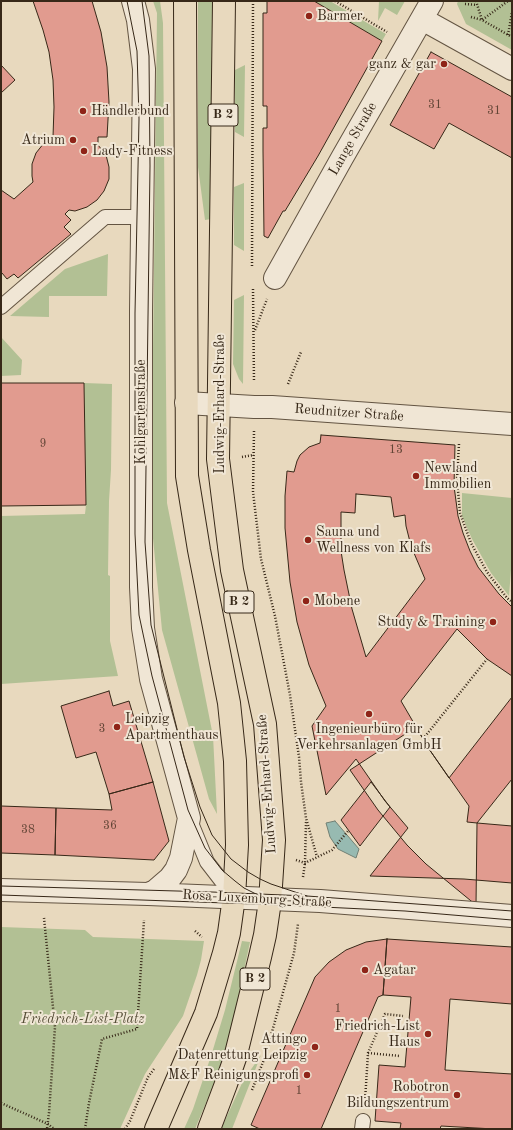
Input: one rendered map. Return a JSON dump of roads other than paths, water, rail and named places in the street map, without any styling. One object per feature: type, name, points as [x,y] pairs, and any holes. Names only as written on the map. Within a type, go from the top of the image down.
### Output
[{"type":"main road","name":"B 2","points":[[156,1129],[206,1012],[224,953],[229,933],[234,897],[237,845],[235,761],[229,703],[199,550],[187,476],[185,1]]},
{"type":"main road","name":"Ludwig-Erhard-Straße","points":[[224,1],[218,459],[232,570],[265,724],[274,840],[270,899]]},
{"type":"main road","name":"B 2","points":[[209,1129],[226,1084],[240,1038],[265,935],[270,899]]},
{"type":"street","name":"Kohlgartenstraße","points":[[133,1],[138,20],[144,69],[141,311],[141,587],[143,628],[151,679],[189,818],[181,858],[176,870],[156,891],[148,894]]},
{"type":"street","points":[[427,10],[512,70]]},
{"type":"street","name":"Lange Straße","points":[[275,278],[427,10]]},
{"type":"street","name":"Reudnitzer Straße","points":[[186,403],[272,407],[512,424]]},
{"type":"street","name":"Rosa-Luxemburg-Straße","points":[[1,890],[234,897],[328,902],[512,916]]},
{"type":"lane","points":[[1,307],[105,217],[143,216]]},
{"type":"lane","name":"Kohlgartenstraße","points":[[189,818],[208,862],[234,897]]},
{"type":"water","points":[[335,821],[359,849],[356,858],[338,849],[330,837],[326,823]]},
{"type":"tram line","points":[[127,1],[137,51],[139,119],[135,313],[135,534],[139,615],[152,676],[188,810],[205,848],[222,870],[244,888],[282,905]]},
{"type":"tram line","points":[[142,1],[149,56],[150,166],[145,542],[151,625],[184,757],[200,807],[212,835],[231,859],[248,872],[271,884],[307,896]]},
{"type":"tram line","points":[[1,886],[307,896],[512,911]]},
{"type":"tram line","points":[[1,895],[405,911],[512,920]]},
{"type":"place","name":"Barmer","points":[[309,16]]},
{"type":"place","name":"ganz & gar","points":[[444,64]]},
{"type":"place","name":"Händlerbund","points":[[83,111]]},
{"type":"place","name":"Atrium","points":[[73,140]]},
{"type":"place","name":"Lady-Fitness","points":[[84,151]]},
{"type":"place","name":"Newland Immobilien","points":[[416,476]]},
{"type":"place","name":"Sauna und Wellness von Klafs","points":[[308,540]]},
{"type":"place","name":"Mobene","points":[[306,601]]},
{"type":"place","name":"Study & Training","points":[[493,622]]},
{"type":"place","name":"Ingenieurbüro für Verkehrsanlagen GmbH","points":[[369,714]]},
{"type":"place","name":"Leipzig Apartmenthaus","points":[[117,727]]},
{"type":"place","name":"Agatar","points":[[365,970]]},
{"type":"place","name":"Friedrich-List Haus","points":[[428,1034]]},
{"type":"place","name":"Attingo Datenrettung Leipzig","points":[[315,1047]]},
{"type":"place","name":"M&F Reinigungsprofi","points":[[307,1075]]},
{"type":"place","name":"Robotron Bildungszentrum","points":[[457,1095]]},
{"type":"park label","name":"Friedrich-List-Platz","points":[[83,1019]]}]
